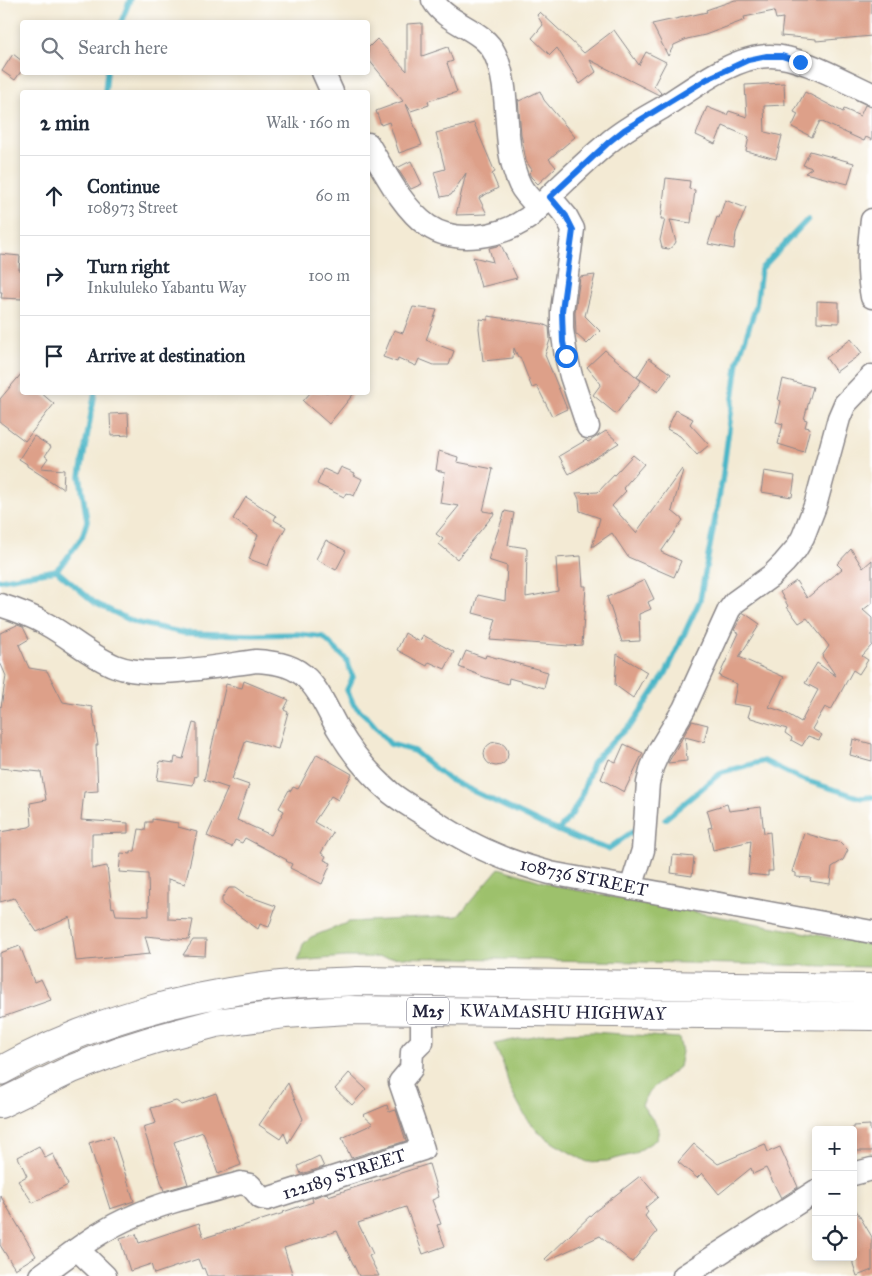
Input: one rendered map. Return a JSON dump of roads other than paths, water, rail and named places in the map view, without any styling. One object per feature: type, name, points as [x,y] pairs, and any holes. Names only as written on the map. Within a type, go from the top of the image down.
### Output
[{"type":"main road","name":"KWAMASHU HIGHWAY","points":[[0,1071],[80,1032],[145,1012],[232,991],[283,985],[357,982],[872,988]]},
{"type":"main road","name":"KWAMASHU HIGHWAY","points":[[0,1104],[72,1068],[118,1051],[216,1023],[285,1014],[339,1011],[422,1011],[872,1016]]},
{"type":"street","points":[[433,0],[446,16],[487,41],[494,52],[503,80],[510,156],[520,187],[566,216],[573,230],[562,311],[562,329],[571,376],[588,427]]},
{"type":"street","points":[[370,147],[410,210],[429,227],[456,236],[468,237],[497,232],[519,224],[624,130],[707,79],[748,60],[767,56],[782,56],[872,94]]},
{"type":"street","points":[[324,75],[331,90]]},
{"type":"street","points":[[872,220],[868,247],[868,278],[872,297]]},
{"type":"street","points":[[631,888],[643,850],[648,783],[652,767],[660,749],[684,709],[729,610],[735,602],[761,584],[784,563],[803,537],[815,506],[839,418],[845,404],[872,376]]},
{"type":"street","name":"108736 STREET","points":[[0,605],[46,624],[91,654],[116,666],[130,670],[152,673],[256,661],[273,662],[289,667],[303,675],[316,691],[339,731],[369,772],[393,795],[490,853],[550,873],[872,932]]},
{"type":"street","name":"122189 STREET","points":[[77,1249],[133,1216],[240,1183],[250,1185],[260,1198],[267,1199],[423,1149],[400,1082],[411,1069],[412,1052],[422,1042],[422,1011]]},
{"type":"street","points":[[857,1173],[872,1169]]},
{"type":"street","points":[[684,1276],[812,1194]]},
{"type":"street","points":[[40,1276],[77,1249],[105,1276]]},
{"type":"waterway","points":[[122,20],[130,0]]},
{"type":"waterway","points":[[105,90],[107,75]]},
{"type":"waterway","points":[[558,831],[572,814],[581,797],[593,762],[631,725],[666,673],[700,600],[722,481],[738,361],[756,306],[761,269],[808,219]]},
{"type":"waterway","points":[[0,580],[56,570],[82,537],[87,521],[80,476],[94,395]]},
{"type":"waterway","points":[[56,570],[95,603],[134,622],[184,633],[298,634],[323,637],[346,659],[353,677],[347,690],[354,705],[390,744],[414,751],[448,779],[542,824],[608,849],[639,827]]},
{"type":"waterway","points":[[665,819],[722,772],[764,761],[801,779],[861,798],[872,797]]}]
